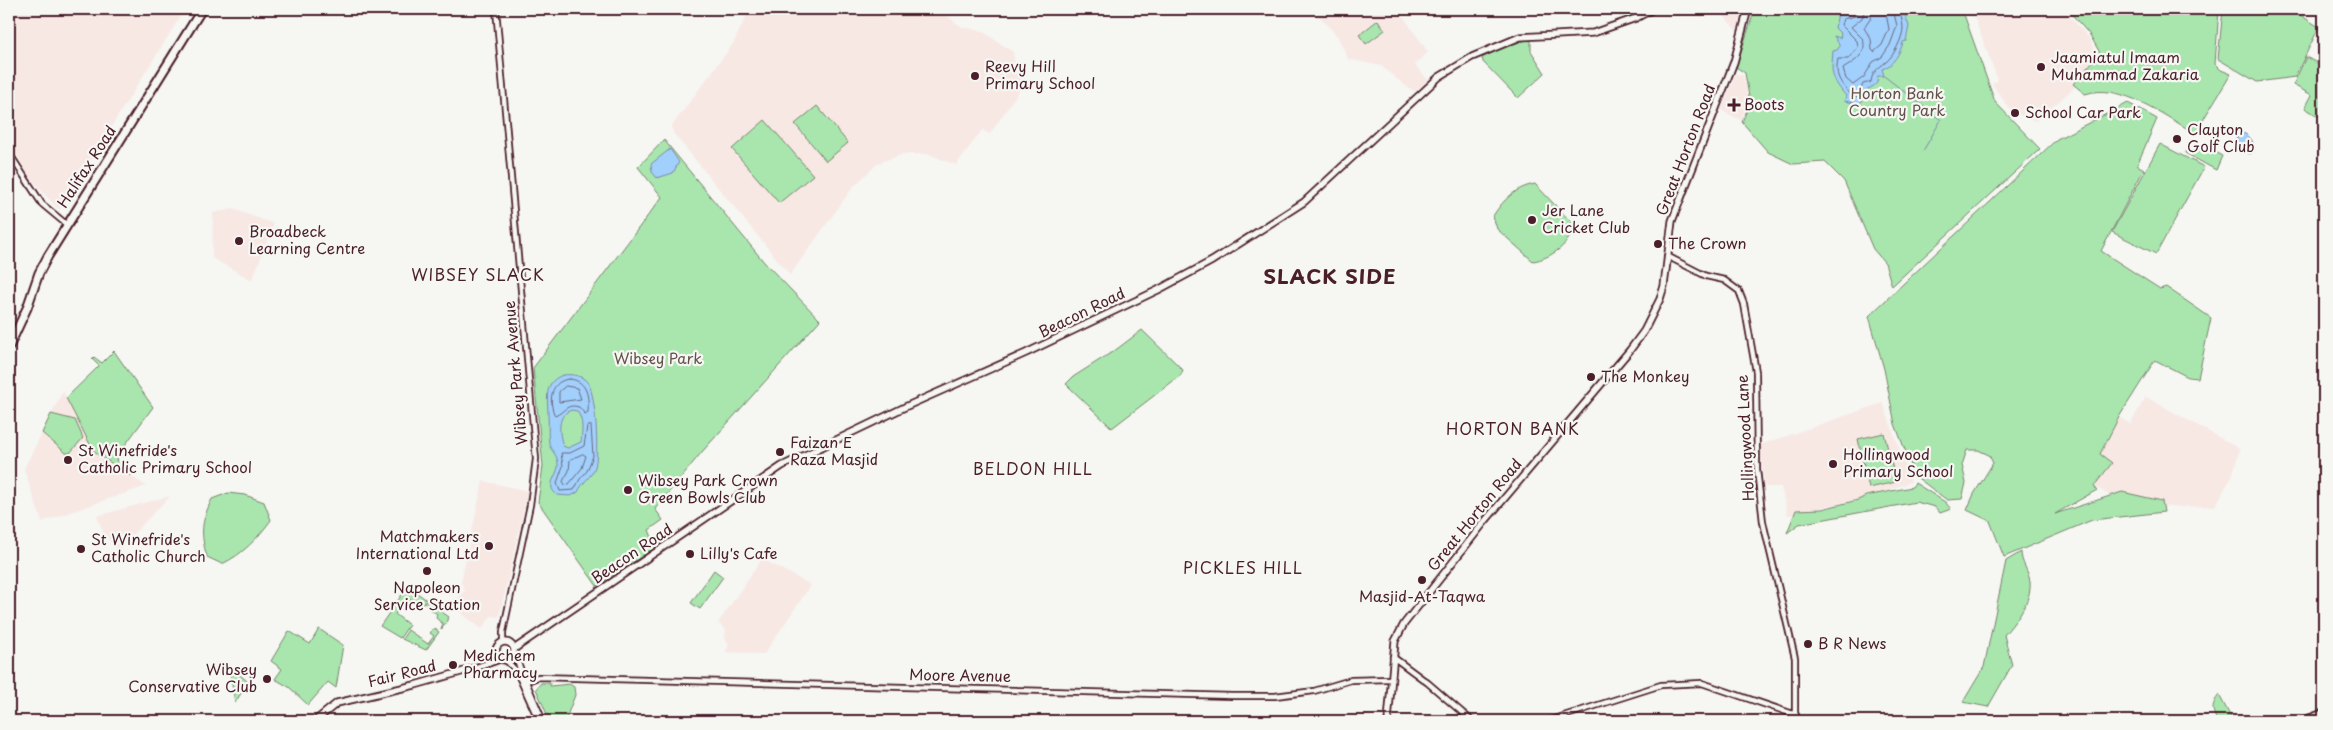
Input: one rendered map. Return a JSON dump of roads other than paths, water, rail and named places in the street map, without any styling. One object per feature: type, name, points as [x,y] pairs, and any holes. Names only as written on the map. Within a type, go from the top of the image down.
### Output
[{"type":"highway","name":"Halifax Road","points":[[9,347],[27,308],[39,272],[66,224],[202,9]]},
{"type":"main road","name":"Beacon Road","points":[[503,660],[782,466],[907,406],[1026,354],[1158,290],[1212,261],[1304,202],[1439,77],[1472,57],[1520,37],[1594,33],[1636,18],[1653,9]]},
{"type":"main road","name":"Great Horton Road","points":[[1388,721],[1393,657],[1397,636],[1418,605],[1644,331],[1660,299],[1672,221],[1734,62],[1748,9]]},
{"type":"main road","points":[[503,660],[496,650],[503,642],[509,643],[514,651]]},
{"type":"main road","name":"Fair Road","points":[[315,721],[337,703],[415,685],[503,660]]},
{"type":"street","name":"Wibsey Park Avenue","points":[[496,9],[536,459],[530,505],[503,632],[503,642]]},
{"type":"street","points":[[9,153],[38,200],[66,224]]},
{"type":"street","name":"Hollingwood Lane","points":[[1667,256],[1706,276],[1724,280],[1739,291],[1744,304],[1756,372],[1758,478],[1763,522],[1795,658],[1795,721]]},
{"type":"street","points":[[514,651],[543,721]]},
{"type":"street","points":[[1393,657],[1428,683],[1472,721]]},
{"type":"street","points":[[503,660],[517,672],[539,721]]},
{"type":"street","name":"Moore Avenue","points":[[527,681],[538,677],[1258,696],[1314,691],[1351,680],[1391,679]]},
{"type":"street","points":[[1548,721],[1661,685],[1678,683],[1702,683],[1796,715]]},
{"type":"street","points":[[2300,721],[2324,712]]},
{"type":"water","points":[[1855,9],[1903,9],[1909,26],[1906,41],[1903,42],[1895,59],[1886,68],[1882,69],[1884,76],[1878,76],[1876,84],[1864,92],[1865,98],[1859,104],[1844,101],[1846,96],[1837,85],[1832,71],[1833,51],[1837,50],[1840,46],[1834,36],[1840,38],[1841,34],[1835,28],[1838,13],[1849,14]]},
{"type":"water","points":[[2243,133],[2253,142],[2254,151],[2250,154],[2242,149],[2236,137]]},
{"type":"water","points":[[670,149],[679,162],[673,173],[657,178],[652,172],[651,164]]},
{"type":"water","points":[[563,375],[570,375],[586,380],[591,389],[595,411],[597,450],[595,467],[578,492],[571,496],[557,495],[552,487],[558,468],[558,461],[549,443],[547,397],[549,386]],"holes":[[[577,411],[582,422],[581,442],[568,448],[563,446],[560,430],[561,420],[567,412]]]},
{"type":"waterway","points":[[1884,76],[1941,120],[1923,151]]},
{"type":"place","name":"Jaamiatul Imaam Muhammad Zakaria","points":[[2041,67]]},
{"type":"place","name":"Reevy Hill Primary School","points":[[975,76]]},
{"type":"place","name":"Boots","points":[[1734,105]]},
{"type":"place","name":"School Car Park","points":[[2015,113]]},
{"type":"place","name":"Clayton Golf Club","points":[[2177,139]]},
{"type":"place","name":"Jer Lane Cricket Club","points":[[1532,220]]},
{"type":"place","name":"Broadbeck Learning Centre","points":[[239,241]]},
{"type":"place","name":"The Crown","points":[[1658,244]]},
{"type":"place","name":"The Monkey","points":[[1591,377]]},
{"type":"place","name":"Faizan E Raza Masjid","points":[[780,452]]},
{"type":"place","name":"St Winefride's Catholic Primary School","points":[[68,460]]},
{"type":"place","name":"Hollingwood Primary School","points":[[1833,464]]},
{"type":"place","name":"Wibsey Park Crown Green Bowls Club","points":[[628,490]]},
{"type":"place","name":"Matchmakers International Ltd","points":[[489,546]]},
{"type":"place","name":"St Winefride's Catholic Church","points":[[81,549]]},
{"type":"place","name":"Lilly's Cafe","points":[[690,554]]},
{"type":"place","name":"Napoleon Service Station","points":[[427,571]]},
{"type":"place","name":"Masjid-At-Taqwa","points":[[1422,580]]},
{"type":"place","name":"B R News","points":[[1808,644]]},
{"type":"place","name":"Medichem Pharmacy","points":[[453,665]]},
{"type":"place","name":"Wibsey Conservative Club","points":[[267,679]]},
{"type":"district","name":"WIBSEY SLACK","points":[[478,275]]},
{"type":"district","name":"SLACK SIDE","points":[[1330,277]]},
{"type":"district","name":"HORTON BANK","points":[[1513,429]]},
{"type":"district","name":"BELDON HILL","points":[[1033,469]]},
{"type":"district","name":"PICKLES HILL","points":[[1243,568]]},
{"type":"park label","name":"Horton Bank Country Park","points":[[1897,102]]},
{"type":"park label","name":"Wibsey Park","points":[[658,359]]}]
